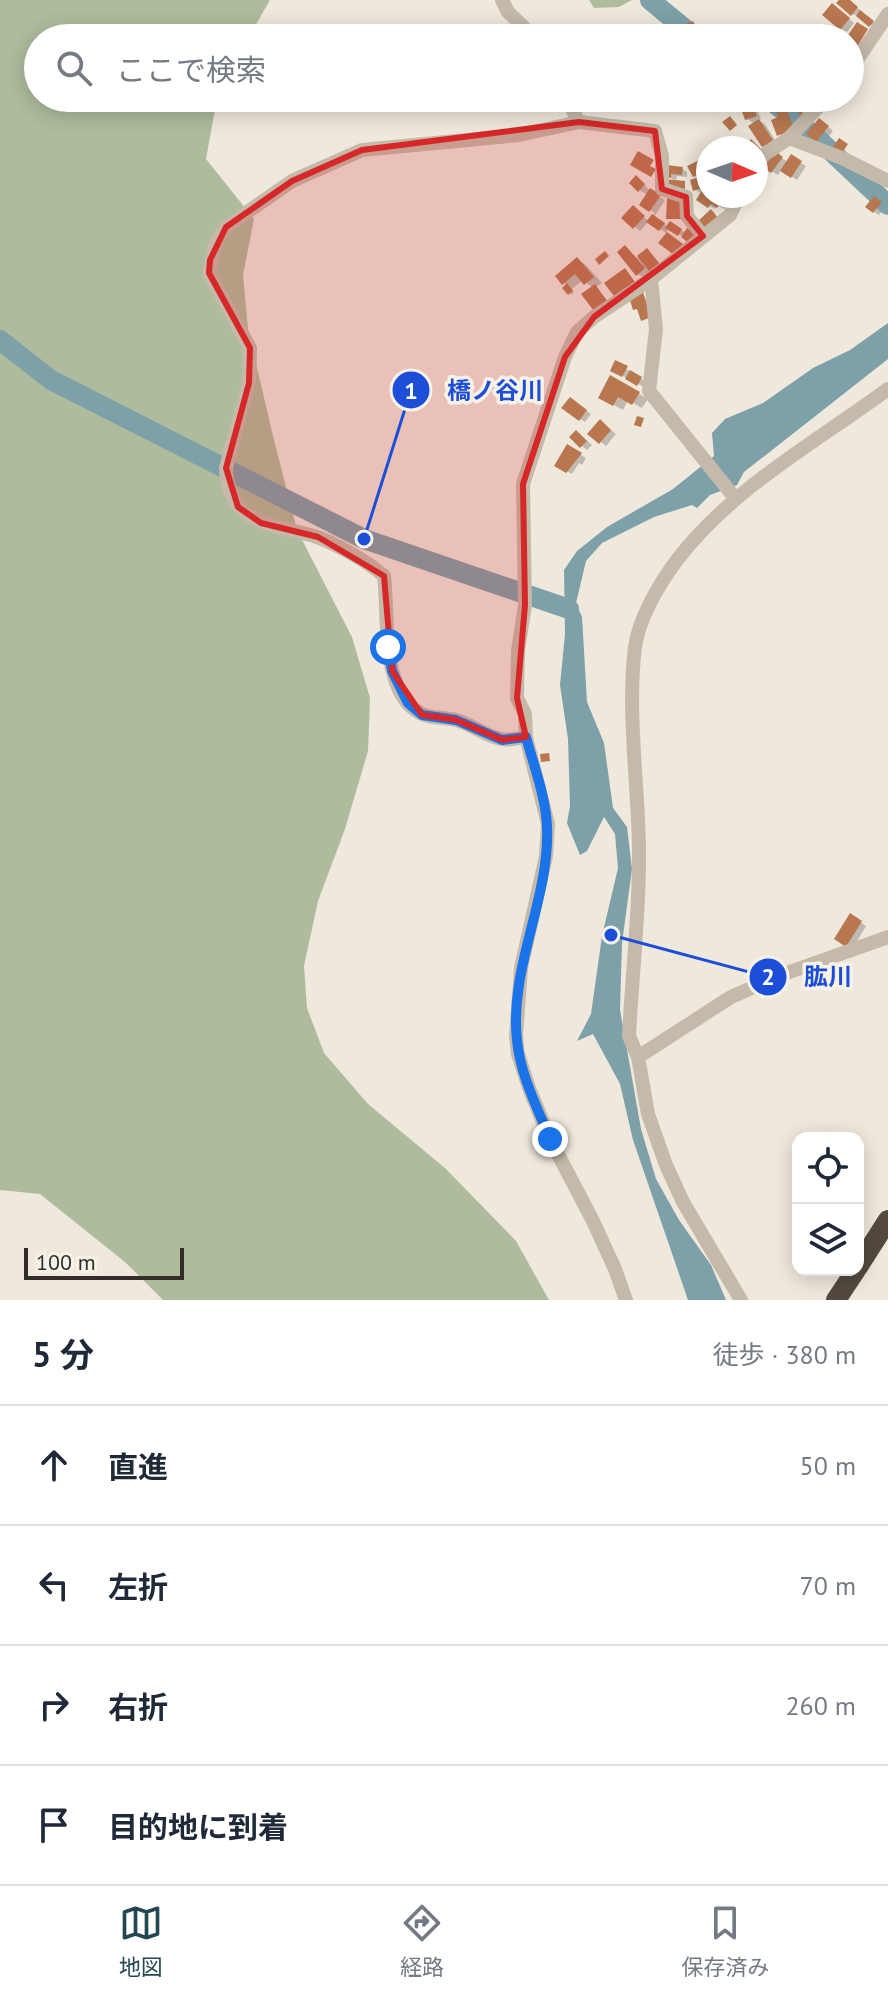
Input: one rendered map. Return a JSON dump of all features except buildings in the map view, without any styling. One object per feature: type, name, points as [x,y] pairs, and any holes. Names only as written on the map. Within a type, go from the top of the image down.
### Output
[{"type":"highway","points":[[864,1257],[888,1220]]},
{"type":"highway","points":[[836,1300],[852,1276]]},
{"type":"street","points":[[502,0],[508,12],[520,24]]},
{"type":"street","points":[[864,49],[888,14]]},
{"type":"street","points":[[574,112],[579,122]]},
{"type":"street","points":[[768,152],[789,138],[814,112]]},
{"type":"street","points":[[526,737],[502,740],[456,720],[422,715],[408,703],[392,671],[384,576],[377,569],[318,537],[261,523],[245,515],[238,507],[226,481],[226,468],[249,383],[250,348],[209,273],[216,242],[226,227],[292,181],[362,150],[519,135],[579,122],[655,131],[662,156],[662,189],[686,197],[687,216],[703,236]]},
{"type":"street","points":[[789,138],[842,158],[888,181]]},
{"type":"street","points":[[626,1300],[593,1221],[550,1139],[518,1054],[516,1036],[521,968],[546,856],[548,824],[526,737],[525,714],[517,698],[518,651],[525,605],[523,484],[565,357],[577,332],[651,279],[730,215],[733,208]]},
{"type":"street","points":[[651,279],[656,329],[649,391],[733,496]]},
{"type":"street","points":[[741,1300],[683,1202],[666,1165],[648,1114],[638,1057],[629,1036],[639,848],[633,708],[635,646],[663,581],[677,560],[733,496],[888,389]]},
{"type":"street","points":[[638,1057],[731,997],[784,974],[888,937]]},
{"type":"highlighted area","points":[[579,122],[655,131],[662,189],[686,197],[687,216],[703,236],[594,317],[565,357],[523,484],[525,605],[517,698],[526,737],[502,740],[456,720],[422,715],[392,671],[384,576],[318,537],[261,523],[238,507],[226,468],[249,383],[250,348],[209,273],[210,260],[226,227],[292,181],[362,150]]},
{"type":"green space","points":[[0,0],[270,0],[256,24],[24,24],[24,112],[214,112],[206,159],[254,219],[243,275],[248,329],[297,530],[352,637],[370,698],[368,751],[345,829],[318,901],[304,966],[307,1008],[324,1053],[368,1104],[445,1168],[516,1241],[549,1300],[163,1300],[125,1262],[40,1194],[0,1190]]},
{"type":"green space","points":[[589,0],[632,0],[619,7],[594,8]]},
{"type":"water","points":[[888,323],[888,359],[744,472],[737,485],[710,495],[697,508],[692,505],[654,517],[602,543],[586,561],[576,603],[582,617],[587,702],[604,743],[613,808],[627,827],[632,869],[622,943],[620,1010],[641,1129],[656,1179],[679,1220],[711,1265],[726,1300],[688,1300],[633,1140],[620,1084],[593,1034],[577,1041],[591,1014],[602,936],[618,868],[615,834],[604,817],[587,851],[580,855],[567,823],[570,806],[568,739],[560,685],[565,634],[564,570],[577,551],[607,527],[673,489],[714,456],[712,433],[725,419],[763,403],[813,368],[850,350]]},
{"type":"waterway","points":[[650,0],[679,24]]},
{"type":"waterway","points":[[785,112],[888,205]]},
{"type":"waterway","points":[[0,340],[51,380],[364,539],[569,609]]},
{"type":"place","name":"橋ノ谷川","points":[[364,539]]},
{"type":"place","name":"肱川","points":[[611,935]]},
{"type":"route","points":[[388,647],[392,671],[408,703],[422,715],[456,720],[502,740],[526,737],[548,824],[546,856],[521,968],[516,1036],[518,1054],[529,1088],[550,1139]]}]
